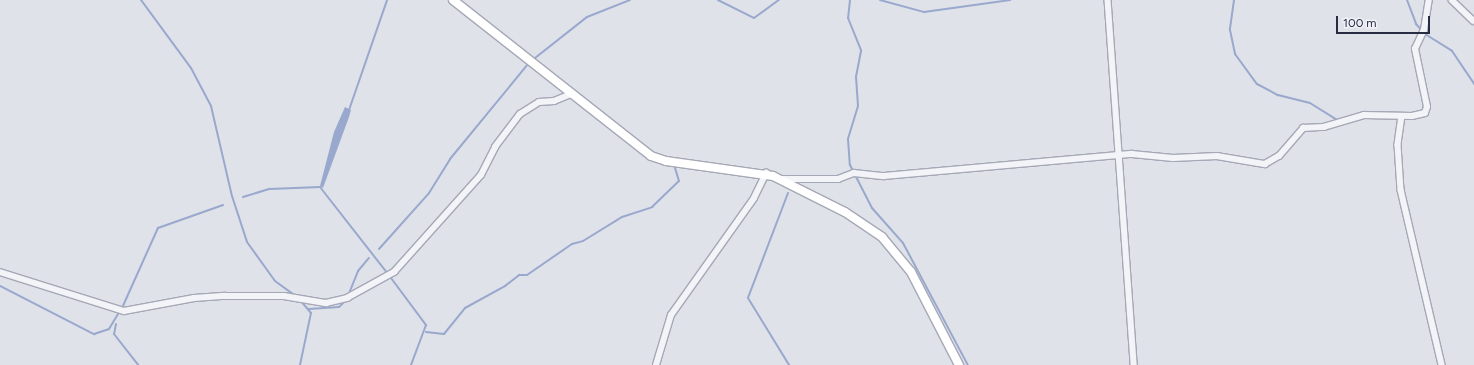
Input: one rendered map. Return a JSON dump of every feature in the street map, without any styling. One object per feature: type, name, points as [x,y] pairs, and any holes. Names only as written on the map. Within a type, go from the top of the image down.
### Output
[{"type":"main road","points":[[453,0],[643,151],[659,159],[766,173],[781,179],[845,212],[889,243],[911,272],[959,365]]},
{"type":"street","points":[[1108,0],[1134,365]]},
{"type":"street","points":[[1452,0],[1474,21]]},
{"type":"street","points":[[781,179],[838,179],[854,174],[884,176],[992,164],[1137,154],[1173,158],[1217,156],[1265,164],[1279,156],[1303,128],[1324,127],[1364,116],[1420,115],[1427,110],[1415,53],[1430,1]]},
{"type":"street","points":[[0,272],[124,311],[194,298],[225,296],[284,296],[326,303],[347,298],[394,272],[481,175],[499,141],[520,114],[540,102],[554,101],[571,94]]},
{"type":"street","points":[[1402,116],[1398,145],[1400,190],[1442,365]]},
{"type":"street","points":[[656,365],[671,315],[754,198],[766,173]]},
{"type":"water","points":[[345,107],[351,110],[323,188],[320,186],[334,132]]},
{"type":"waterway","points":[[141,0],[191,68],[211,106],[232,196],[247,242],[275,281],[294,295]]},
{"type":"waterway","points":[[349,110],[387,0]]},
{"type":"waterway","points":[[535,58],[587,17],[630,0]]},
{"type":"waterway","points":[[718,0],[754,18],[779,0]]},
{"type":"waterway","points":[[850,0],[848,18],[861,51],[856,77],[858,106],[848,139],[850,165],[872,208],[903,243],[968,365]]},
{"type":"waterway","points":[[880,0],[924,12],[1010,0]]},
{"type":"waterway","points":[[1234,0],[1230,30],[1235,54],[1257,84],[1278,95],[1310,103],[1336,119]]},
{"type":"waterway","points":[[1407,0],[1416,24],[1425,34],[1452,51],[1474,84]]},
{"type":"waterway","points":[[379,249],[429,193],[450,159],[528,64]]},
{"type":"waterway","points":[[426,332],[444,334],[465,308],[505,286],[519,275],[527,275],[572,244],[583,241],[622,217],[652,207],[679,181],[675,168]]},
{"type":"waterway","points":[[243,197],[270,189],[320,187],[388,274]]},
{"type":"waterway","points":[[788,193],[748,298],[789,365]]},
{"type":"waterway","points":[[122,308],[158,228],[223,205]]},
{"type":"waterway","points":[[348,296],[358,271],[369,258]]},
{"type":"waterway","points":[[391,278],[426,325],[411,365]]},
{"type":"waterway","points":[[0,286],[94,334],[109,329],[120,311]]},
{"type":"waterway","points":[[309,309],[339,307],[346,300]]},
{"type":"waterway","points":[[300,365],[311,313],[301,301]]},
{"type":"waterway","points":[[116,324],[114,334],[138,365]]}]
